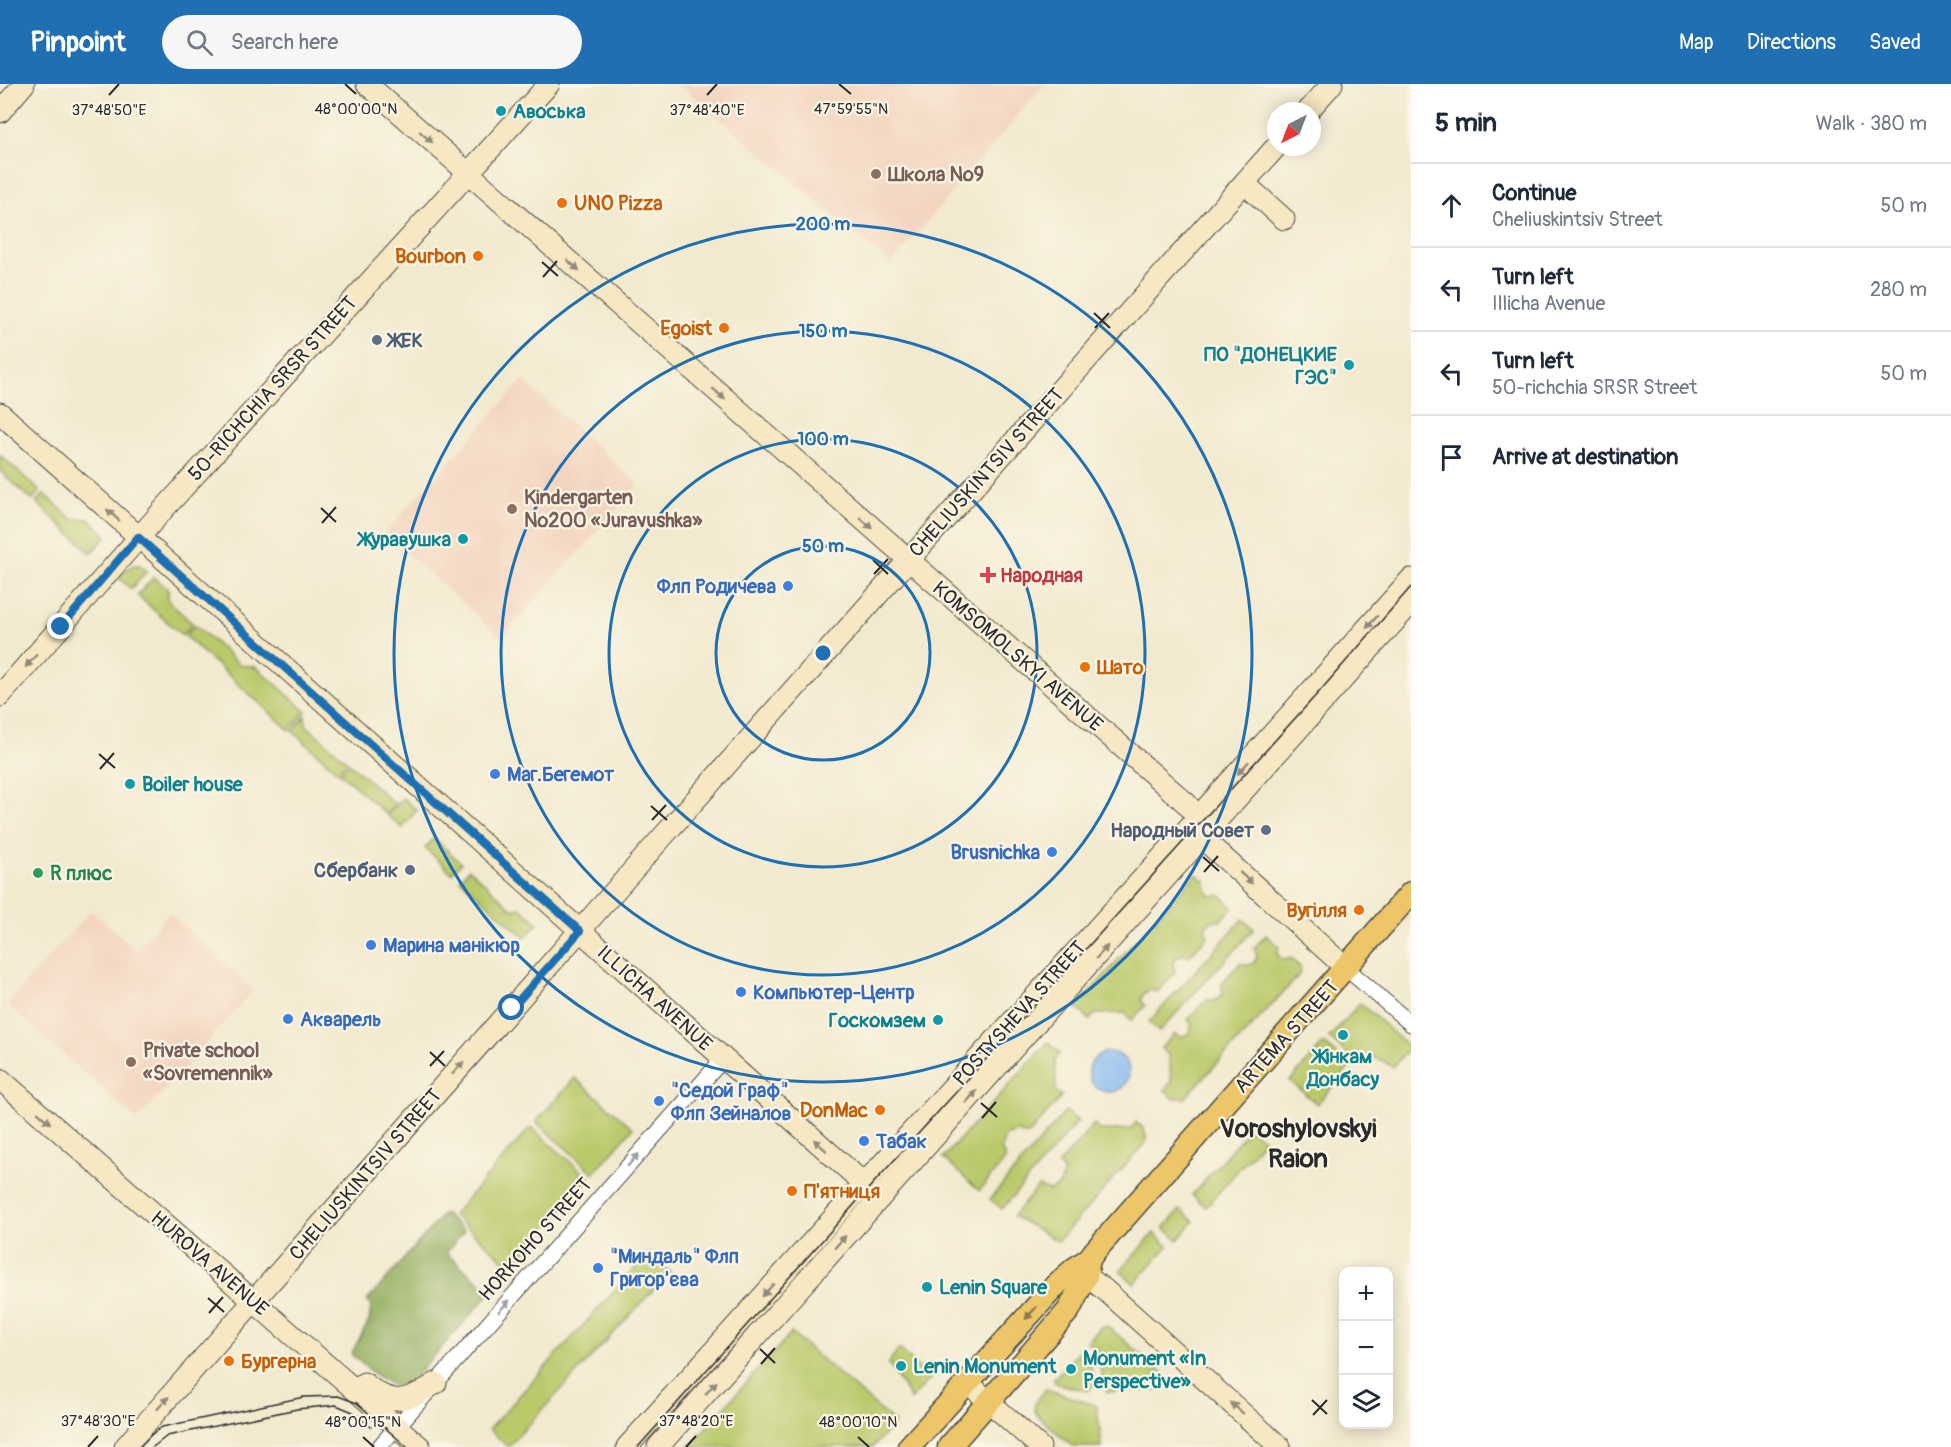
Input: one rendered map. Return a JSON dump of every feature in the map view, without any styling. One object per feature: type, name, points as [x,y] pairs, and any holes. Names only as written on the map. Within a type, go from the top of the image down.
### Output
[{"type":"main road","name":"ARTEMA STREET","points":[[949,1447],[1069,1310],[1088,1267],[1411,893]]},
{"type":"main road","name":"ARTEMA STREET","points":[[909,1447],[1057,1284],[1074,1269],[1088,1267]]},
{"type":"street","points":[[0,112],[24,84]]},
{"type":"street","name":"KOMSOMOLSKYI AVENUE","points":[[367,84],[1187,804],[1198,818],[1199,833],[1203,839]]},
{"type":"street","name":"50-RICHCHIA SRSR STREET","points":[[0,696],[138,537],[549,84]]},
{"type":"street","points":[[1316,102],[1332,84]]},
{"type":"street","name":"CHELIUSKINTSIV STREET","points":[[125,1447],[908,559],[1268,156]]},
{"type":"street","points":[[1244,183],[1284,219]]},
{"type":"street","name":"ILLICHA AVENUE","points":[[0,413],[880,1198]]},
{"type":"street","name":"POSTYSHEVA STREET","points":[[627,1447],[1198,818],[1411,579]]},
{"type":"street","name":"POSTYSHEVA STREET","points":[[658,1447],[1203,839],[1411,603]]},
{"type":"street","points":[[1203,839],[1411,1024]]},
{"type":"street","name":"HORKOHO STREET","points":[[379,1447],[723,1059]]},
{"type":"street","name":"HUROVA AVENUE","points":[[0,1079],[420,1447]]},
{"type":"street","points":[[1088,1267],[1105,1290],[1280,1447]]},
{"type":"street","points":[[279,1324],[336,1360],[374,1391],[385,1397],[398,1400],[408,1399],[436,1383]]},
{"type":"street","points":[[968,1383],[1040,1447]]},
{"type":"shaded area","name":"Школа №9","points":[[679,84],[1045,84],[891,264]]},
{"type":"shaded area","name":"Kindergarten №200 «Juravushka»","points":[[523,380],[639,485],[501,638],[385,533]]},
{"type":"shaded area","name":"Private school «Sovremennik»","points":[[91,910],[136,950],[169,913],[254,990],[137,1120],[7,1004]]},
{"type":"green space","points":[[0,455],[40,491],[32,500],[0,471]]},
{"type":"green space","points":[[44,494],[72,519],[89,519],[107,536],[91,553],[36,502]]},
{"type":"green space","points":[[140,565],[147,571],[131,589],[119,578],[127,568]]},
{"type":"green space","points":[[154,577],[168,589],[168,601],[193,624],[182,635],[137,595]]},
{"type":"green space","points":[[195,625],[240,665],[256,667],[306,711],[289,730],[185,636]]},
{"type":"green space","points":[[305,716],[306,725],[347,761],[338,772],[292,731]]},
{"type":"green space","points":[[349,763],[395,804],[386,814],[340,773]]},
{"type":"green space","points":[[403,798],[417,810],[402,828],[387,815]]},
{"type":"green space","points":[[434,838],[461,863],[452,873],[425,848]]},
{"type":"green space","points":[[469,869],[514,910],[520,907],[538,923],[525,938],[460,879]]},
{"type":"green space","points":[[1196,874],[1206,882],[1208,894],[1220,895],[1233,907],[1221,921],[1214,920],[1208,923],[1205,929],[1208,936],[1189,956],[1182,955],[1176,958],[1173,964],[1175,972],[1157,992],[1151,990],[1144,993],[1141,1000],[1145,1006],[1132,1020],[1124,1013],[1095,1014],[1090,1020],[1076,1007]]},
{"type":"green space","points":[[1243,919],[1254,929],[1159,1032],[1149,1022]]},
{"type":"green space","points":[[1266,935],[1279,947],[1277,952],[1280,958],[1285,960],[1291,958],[1300,967],[1301,973],[1185,1098],[1173,1098],[1165,1090],[1171,1082],[1169,1056],[1161,1048],[1175,1034],[1182,1037],[1189,1033],[1192,1026],[1188,1019],[1207,999],[1214,1001],[1221,997],[1223,991],[1221,984],[1240,963],[1247,965],[1254,963],[1257,955],[1254,948]]},
{"type":"green space","points":[[1360,1003],[1410,1048],[1392,1067],[1375,1058],[1355,1061],[1329,1038]]},
{"type":"green space","points":[[1048,1042],[1060,1053],[1055,1060],[1056,1091],[1062,1096],[1028,1135],[1017,1132],[1005,1136],[1001,1149],[1006,1159],[979,1191],[943,1158]]},
{"type":"green space","points":[[1324,1043],[1350,1067],[1317,1104],[1290,1081]]},
{"type":"green space","points":[[575,1078],[633,1128],[594,1173],[536,1122]]},
{"type":"green space","points":[[1066,1111],[1078,1121],[1002,1209],[990,1199]]},
{"type":"green space","points":[[1136,1122],[1144,1129],[1147,1141],[1058,1241],[1013,1216],[1038,1187],[1050,1191],[1060,1185],[1064,1173],[1058,1165],[1094,1124],[1101,1131],[1131,1129]]},
{"type":"green space","points":[[531,1127],[589,1178],[512,1267],[453,1215]]},
{"type":"green space","points":[[1250,1128],[1264,1140],[1206,1207],[1192,1195]]},
{"type":"green space","points":[[1180,1210],[1194,1221],[1178,1240],[1164,1228]]},
{"type":"green space","points":[[444,1213],[464,1231],[446,1253],[491,1292],[410,1383],[401,1388],[380,1378],[351,1354],[369,1321],[371,1306],[367,1301]]},
{"type":"green space","points":[[1154,1233],[1168,1246],[1134,1284],[1120,1271]]},
{"type":"green space","points":[[649,1253],[670,1272],[508,1447],[489,1429]]},
{"type":"green space","points":[[1107,1326],[1164,1374],[1166,1380],[1161,1389],[1107,1392],[1095,1349],[1087,1342],[1101,1327]]},
{"type":"green space","points":[[791,1333],[895,1423],[873,1447],[689,1447]]},
{"type":"green space","points":[[900,1349],[930,1379],[911,1400],[889,1364]]},
{"type":"green space","points":[[1081,1349],[1086,1353],[1096,1383],[1088,1391],[1058,1384],[1053,1380]]},
{"type":"green space","points":[[1046,1389],[1097,1406],[1102,1447],[1073,1447],[1037,1415],[1035,1404]]},
{"type":"water","points":[[1109,1052],[1123,1058],[1129,1072],[1123,1086],[1109,1092],[1095,1086],[1089,1072],[1095,1058]]},
{"type":"tram line","points":[[638,1447],[1411,587]]},
{"type":"tram line","points":[[139,1447],[162,1427],[304,1397],[338,1396],[357,1403],[407,1447]]},
{"type":"tram line","points":[[153,1447],[167,1436],[297,1409],[336,1405],[353,1412],[371,1427]]},
{"type":"place","name":"Авоська","points":[[501,111]]},
{"type":"place","name":"Школа №9","points":[[876,174]]},
{"type":"place","name":"UNO Pizza","points":[[562,203]]},
{"type":"place","name":"Bourbon","points":[[478,256]]},
{"type":"place","name":"Egoist","points":[[724,328]]},
{"type":"place","name":"ЖЕК","points":[[377,340]]},
{"type":"place","name":"ПО \"ДОНЕЦКИЕ ГЭС\"","points":[[1349,365]]},
{"type":"place","name":"Kindergarten №200 «Juravushka»","points":[[512,509]]},
{"type":"place","name":"Журавушка","points":[[463,539]]},
{"type":"place","name":"Народная","points":[[988,575]]},
{"type":"place","name":"Флп Родичева","points":[[788,586]]},
{"type":"place","name":"Шато","points":[[1085,667]]},
{"type":"place","name":"Маг.Бегемот","points":[[495,774]]},
{"type":"place","name":"Boiler house","points":[[130,784]]},
{"type":"place","name":"Народный Совет","points":[[1266,830]]},
{"type":"place","name":"Brusnichka","points":[[1052,852]]},
{"type":"place","name":"Сбербанк","points":[[410,870]]},
{"type":"place","name":"R плюс","points":[[38,873]]},
{"type":"place","name":"Вугілля","points":[[1359,910]]},
{"type":"place","name":"Марина манікюр","points":[[371,945]]},
{"type":"place","name":"Компьютер-Центр","points":[[741,992]]},
{"type":"place","name":"Акварель","points":[[288,1019]]},
{"type":"place","name":"Госкомзем","points":[[938,1020]]},
{"type":"place","name":"Жінкам Донбасу","points":[[1343,1035]]},
{"type":"place","name":"Private school «Sovremennik»","points":[[131,1062]]},
{"type":"place","name":"\"Седой Граф\" Флп Зейналов","points":[[659,1101]]},
{"type":"place","name":"DonMac","points":[[880,1110]]},
{"type":"place","name":"Табак","points":[[864,1141]]},
{"type":"place","name":"П'ятниця","points":[[792,1191]]},
{"type":"place","name":"\"Миндаль\" Флп Григор'єва","points":[[598,1268]]},
{"type":"place","name":"Lenin Square","points":[[927,1287]]},
{"type":"place","name":"Бургерна","points":[[229,1361]]},
{"type":"place","name":"Lenin Monument","points":[[901,1366]]},
{"type":"place","name":"Monument «In Perspective»","points":[[1071,1369]]},
{"type":"district","name":"Voroshylovskyi Raion","points":[[1298,1143]]},
{"type":"route","points":[[61,627],[138,537],[580,931],[512,1008]]}]
